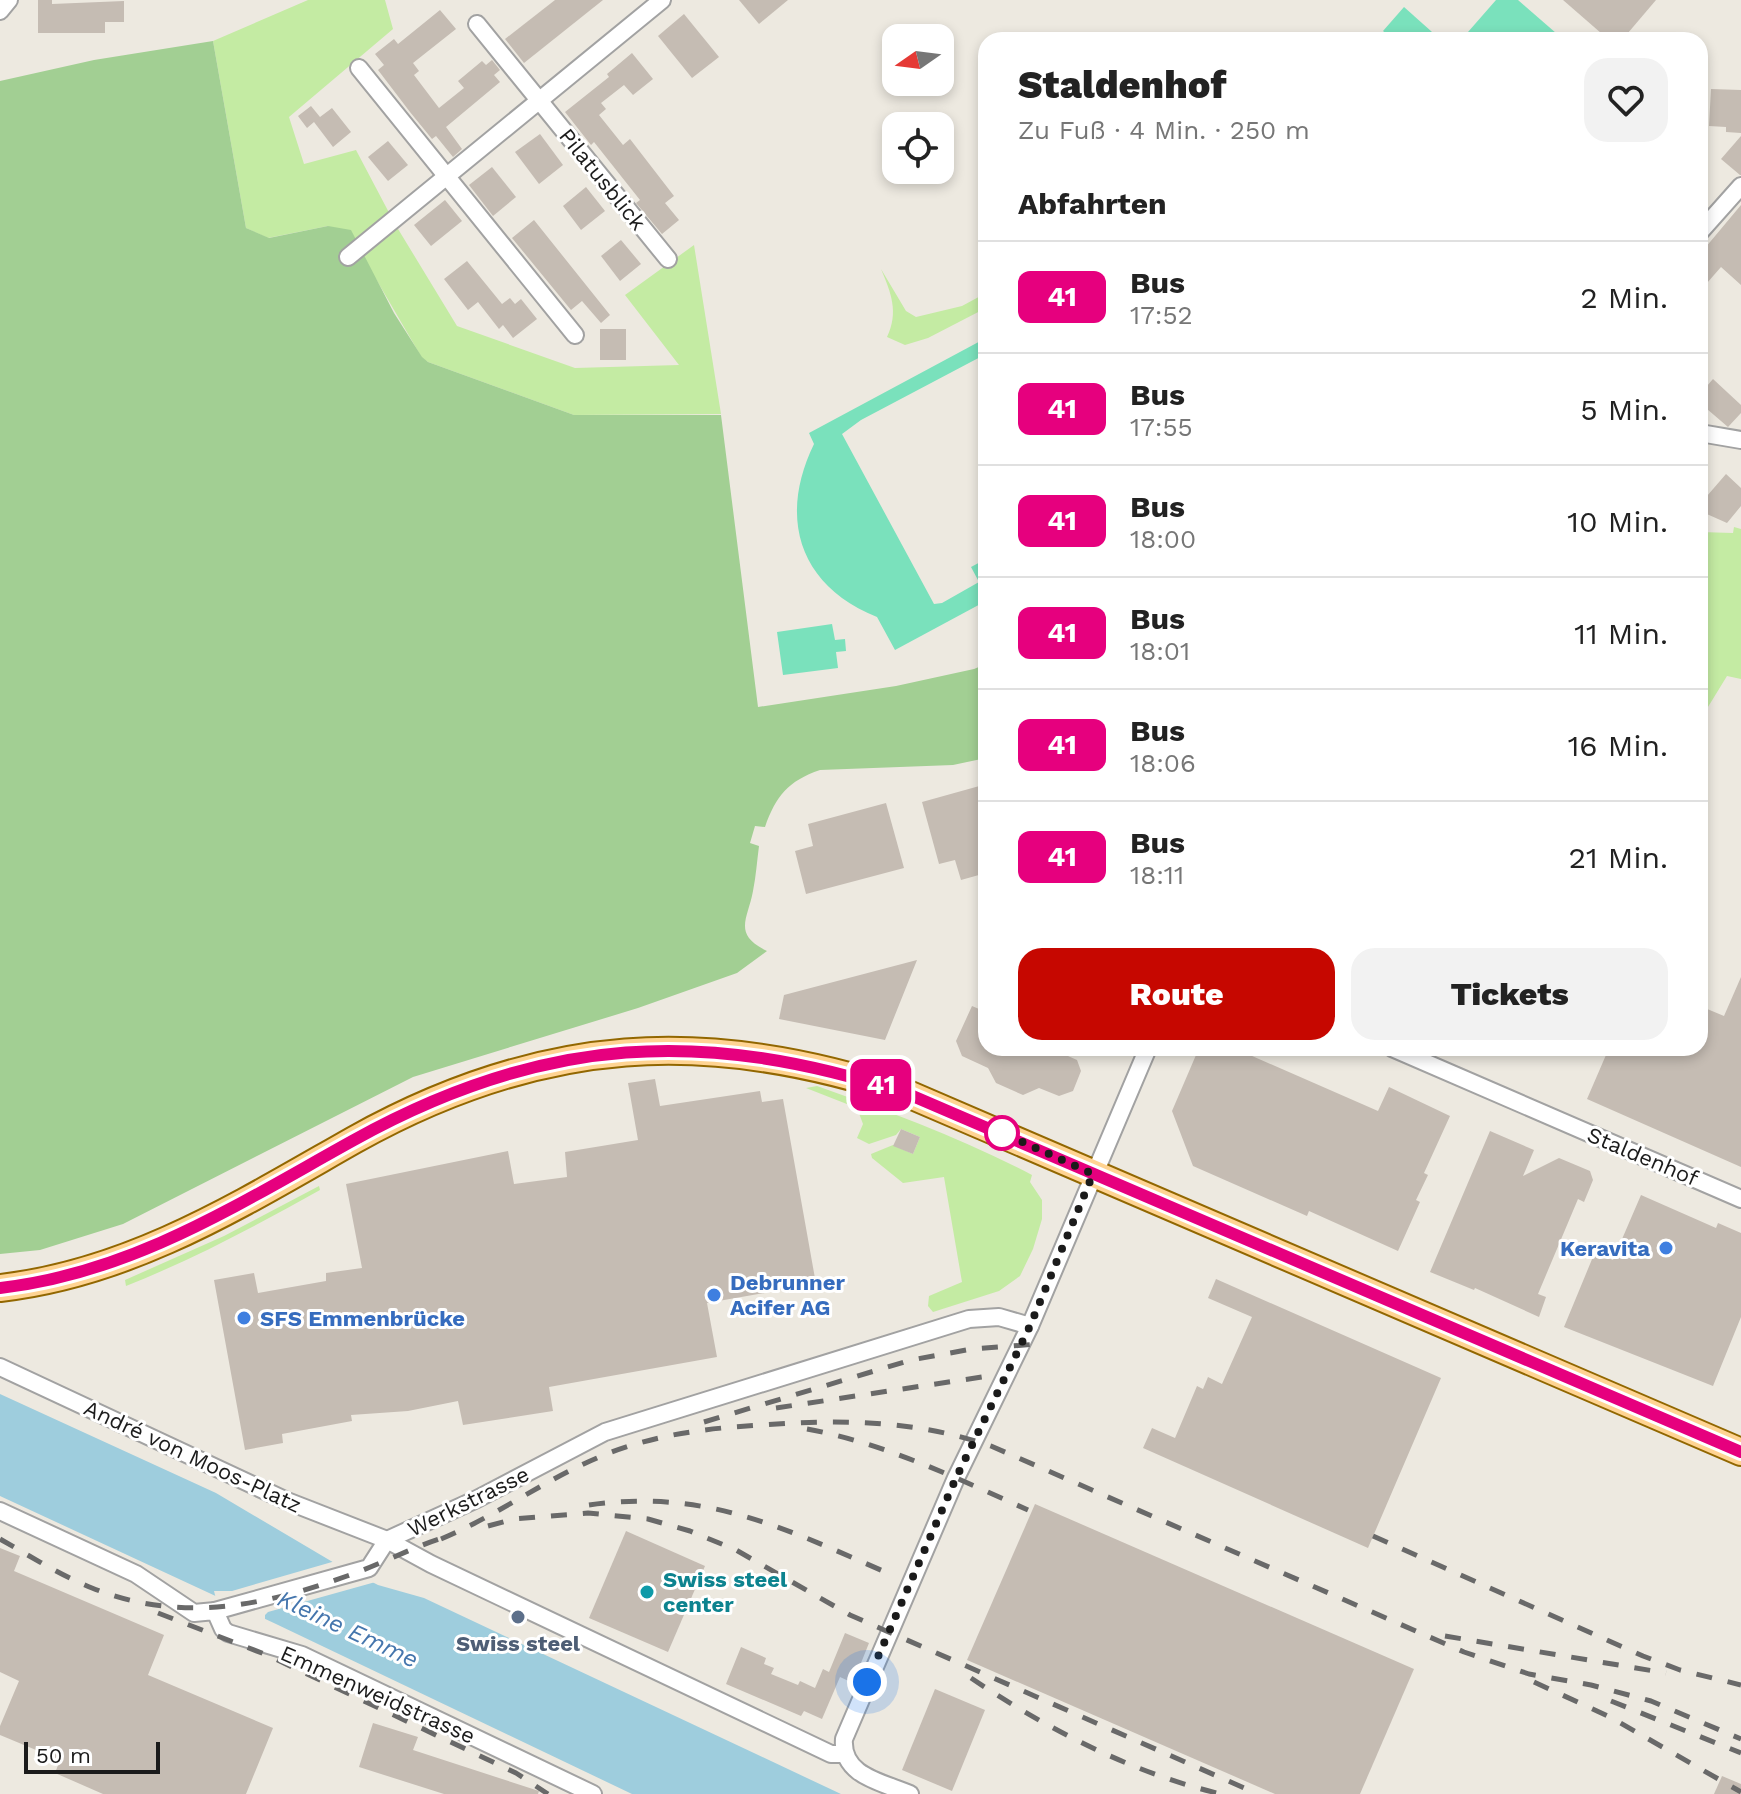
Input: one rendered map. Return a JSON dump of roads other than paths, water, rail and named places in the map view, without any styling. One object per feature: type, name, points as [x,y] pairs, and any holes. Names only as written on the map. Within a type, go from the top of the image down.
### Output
[{"type":"main road","points":[[0,1288],[81,1273],[140,1254],[197,1228],[357,1138],[452,1093],[541,1065],[607,1054],[663,1050],[734,1052],[826,1070],[908,1094],[1741,1452]]},
{"type":"street","points":[[0,11],[9,0]]},
{"type":"street","points":[[348,257],[662,0]]},
{"type":"street","name":"Pilatusblick","points":[[477,24],[668,259]]},
{"type":"street","points":[[359,68],[575,335]]},
{"type":"street","points":[[1708,223],[1741,186]]},
{"type":"street","points":[[1708,434],[1741,440]]},
{"type":"street","points":[[845,1754],[846,1732],[888,1633],[956,1478],[1030,1326],[1145,1056]]},
{"type":"street","name":"Staldenhof","points":[[1424,1056],[1741,1199]]},
{"type":"street","name":"Werkstrasse","points":[[387,1540],[477,1499],[605,1432],[969,1319],[999,1317],[1030,1326]]},
{"type":"street","name":"André von Moos-Platz","points":[[0,1367],[287,1501],[387,1540]]},
{"type":"street","points":[[0,1511],[136,1574],[194,1613],[223,1608],[363,1569],[373,1564],[387,1540]]},
{"type":"street","name":"Werkstrasse","points":[[387,1540],[431,1564],[818,1748],[835,1755],[845,1754],[852,1768],[910,1794]]},
{"type":"street","name":"Emmenweidstrasse","points":[[223,1608],[223,1629],[228,1633],[302,1655],[593,1794]]},
{"type":"water","name":"Kleine Emme","points":[[0,1394],[216,1493],[378,1585],[424,1598],[841,1794],[632,1794],[0,1496]]},
{"type":"railway","points":[[704,1422],[911,1360],[972,1349],[1038,1344]]},
{"type":"railway","points":[[776,1408],[982,1377]]},
{"type":"railway","points":[[441,1539],[577,1467],[617,1450],[658,1438],[720,1428],[792,1423],[850,1422],[906,1426],[991,1446],[1464,1652],[1529,1674],[1591,1685],[1651,1701],[1741,1739]]},
{"type":"railway","points":[[807,1429],[892,1452],[1028,1510]]},
{"type":"railway","points":[[589,1505],[630,1501],[705,1507],[775,1526],[883,1571]]},
{"type":"railway","points":[[488,1526],[514,1519],[588,1513],[648,1519],[690,1531],[736,1550],[850,1615],[1258,1794]]},
{"type":"railway","points":[[0,1539],[92,1588],[125,1599],[188,1608],[220,1607],[283,1596],[347,1576],[449,1536]]},
{"type":"railway","points":[[1373,1536],[1643,1656],[1680,1670],[1741,1685]]},
{"type":"railway","points":[[158,1613],[267,1655],[516,1773],[548,1794]]},
{"type":"railway","points":[[1445,1636],[1666,1673]]},
{"type":"railway","points":[[971,1678],[1060,1732],[1123,1762],[1221,1794]]},
{"type":"railway","points":[[1534,1682],[1610,1717],[1741,1792]]},
{"type":"railway","points":[[1611,1701],[1741,1753]]},
{"type":"place","name":"Keravita","points":[[1666,1248]]},
{"type":"place","name":"Debrunner Acifer AG","points":[[714,1295]]},
{"type":"place","name":"SFS Emmenbrücke","points":[[244,1318]]},
{"type":"place","name":"Swiss steel center","points":[[647,1592]]},
{"type":"place","name":"Swiss steel","points":[[518,1617]]}]
